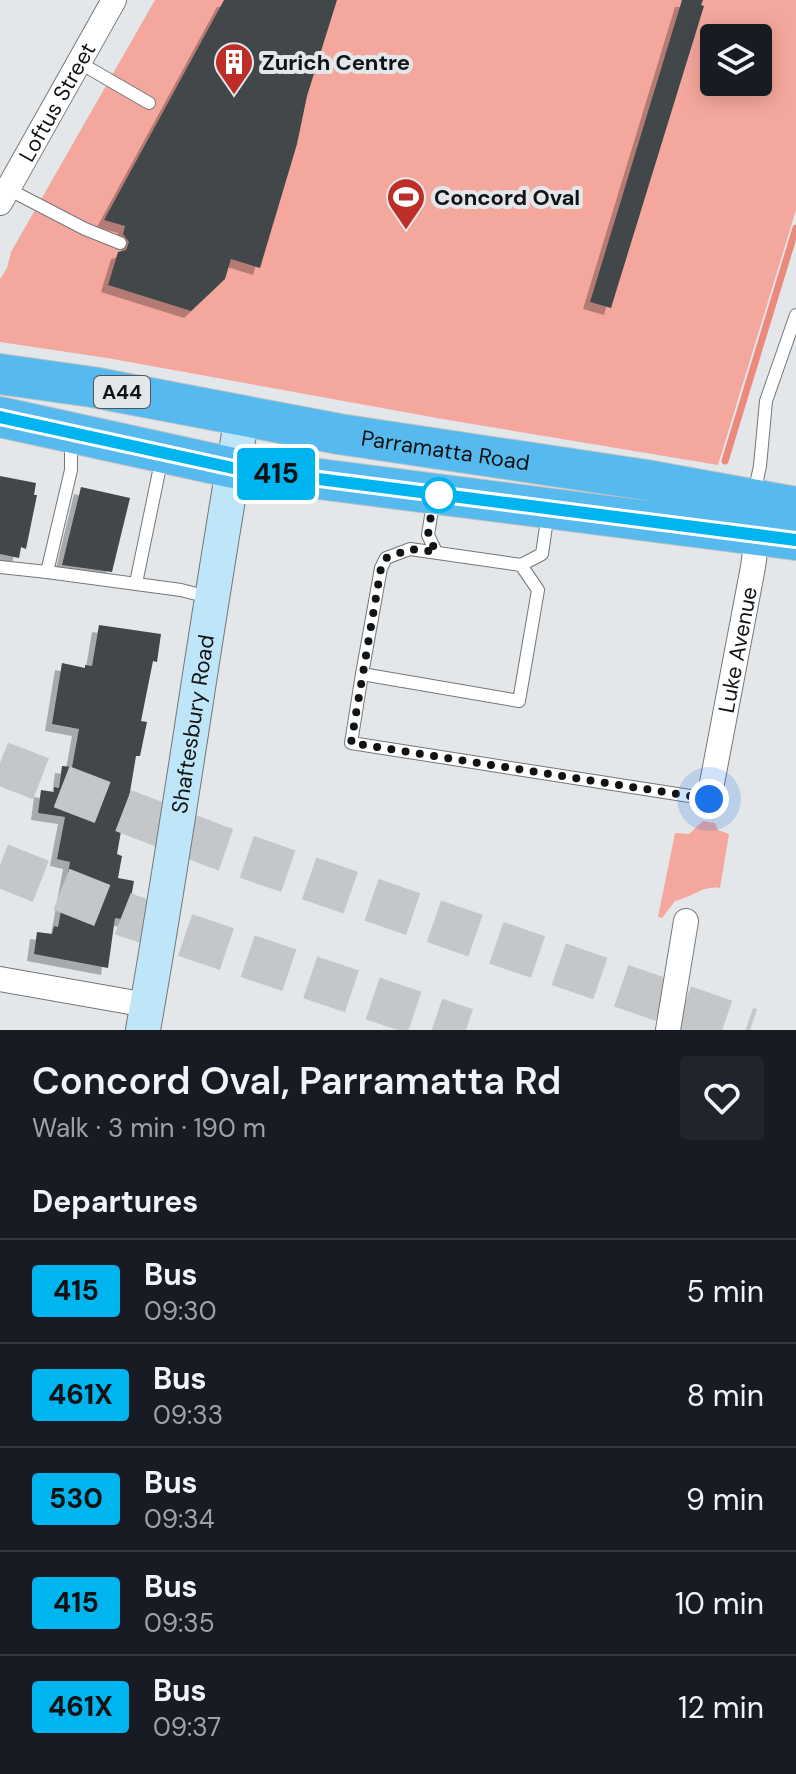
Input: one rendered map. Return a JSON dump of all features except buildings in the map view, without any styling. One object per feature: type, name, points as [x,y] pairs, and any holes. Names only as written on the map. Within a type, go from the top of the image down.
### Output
[{"type":"highway","name":"Parramatta Road","points":[[0,374],[92,387],[242,417],[646,480],[767,510],[796,540]]},
{"type":"highway","name":"Parramatta Road","points":[[0,417],[233,468],[549,509],[767,510]]},
{"type":"highway","points":[[549,509],[553,467]]},
{"type":"main road","name":"Shaftesbury Road","points":[[145,1018],[186,780],[211,598],[242,417]]},
{"type":"street","name":"Loftus Street","points":[[4,196],[114,0]]},
{"type":"street","name":"Luke Avenue","points":[[709,799],[767,510]]},
{"type":"street","points":[[668,1030],[686,921]]},
{"type":"street","points":[[0,979],[145,1018]]},
{"type":"lane","points":[[80,63],[149,103]]},
{"type":"lane","points":[[4,196],[120,243]]},
{"type":"lane","points":[[767,510],[760,466],[766,401],[796,315]]},
{"type":"lane","points":[[47,572],[71,470],[71,434]]},
{"type":"lane","points":[[136,583],[163,454]]},
{"type":"lane","points":[[434,495],[428,535],[436,552]]},
{"type":"lane","points":[[549,509],[542,554],[521,565],[410,549],[386,558],[381,568],[351,743],[709,799]]},
{"type":"lane","points":[[362,674],[519,701],[538,590],[521,565]]},
{"type":"lane","points":[[0,567],[136,583],[211,598]]},
{"type":"shaded area","name":"Concord Oval","points":[[155,0],[796,0],[796,210],[718,465],[0,342],[0,279],[11,252]]},
{"type":"shaded area","points":[[703,821],[715,823],[718,830],[729,834],[720,888],[703,890],[675,901],[662,918],[658,917],[675,833],[689,834]]},
{"type":"waterway","points":[[725,461],[796,228]]},
{"type":"tunnel","points":[[0,763],[218,847],[750,1030]]},
{"type":"tunnel","points":[[0,865],[129,916],[466,1030]]},
{"type":"bus line","name":"415","points":[[0,417],[233,468],[796,540]]},
{"type":"place","name":"Zurich Centre","points":[[234,96]]},
{"type":"place","name":"Concord Oval","points":[[406,231]]},
{"type":"route","points":[[439,495],[434,495],[428,535],[436,552],[410,549],[386,558],[381,568],[351,743],[709,799]]}]
